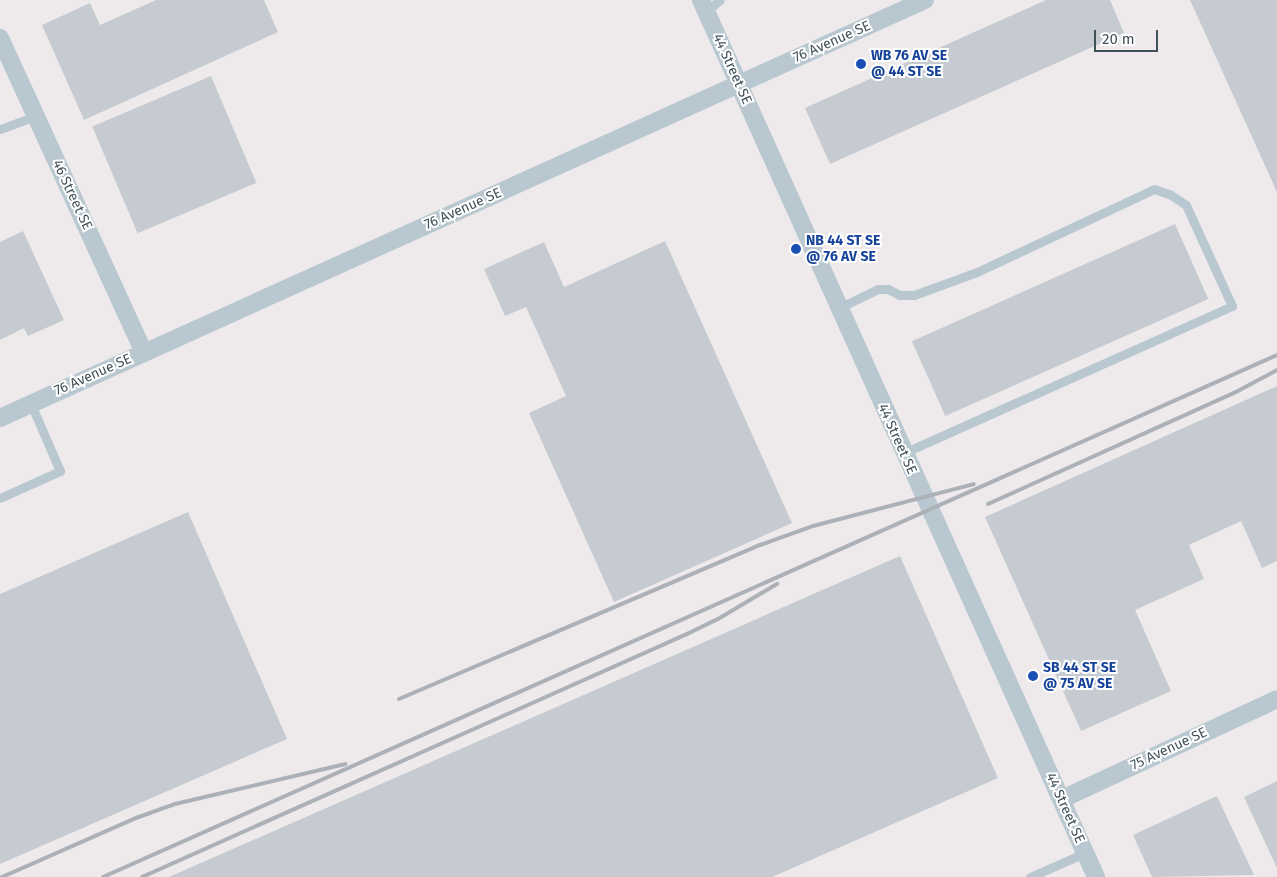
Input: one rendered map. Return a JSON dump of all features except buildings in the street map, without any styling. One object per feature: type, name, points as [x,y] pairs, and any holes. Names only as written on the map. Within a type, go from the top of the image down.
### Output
[{"type":"street","name":"76 Avenue SE","points":[[0,418],[925,0]]},
{"type":"street","name":"44 Street SE","points":[[704,6],[1096,877]]},
{"type":"street","name":"46 Street SE","points":[[0,38],[144,352]]},
{"type":"street","name":"75 Avenue SE","points":[[1062,799],[1277,699]]},
{"type":"lane","points":[[704,6],[720,0]]},
{"type":"lane","points":[[0,129],[36,116]]},
{"type":"lane","points":[[839,308],[878,290],[888,289],[900,295],[914,295],[977,272],[1154,188],[1171,195],[1186,206],[1232,306],[904,453]]},
{"type":"lane","points":[[0,498],[60,471],[31,404]]},
{"type":"lane","points":[[1030,877],[1085,853]]},
{"type":"railway","points":[[103,877],[1277,355]]},
{"type":"railway","points":[[988,504],[1234,393],[1277,370]]},
{"type":"railway","points":[[399,699],[760,545],[813,526],[974,484]]},
{"type":"railway","points":[[142,877],[687,634],[718,619],[777,584]]},
{"type":"railway","points":[[2,877],[136,818],[175,804],[345,764]]},
{"type":"place","name":"WB 76 AV SE @ 44 ST SE","points":[[861,64]]},
{"type":"place","name":"NB 44 ST SE @ 76 AV SE","points":[[796,249]]},
{"type":"place","name":"SB 44 ST SE @ 75 AV SE","points":[[1033,676]]}]
